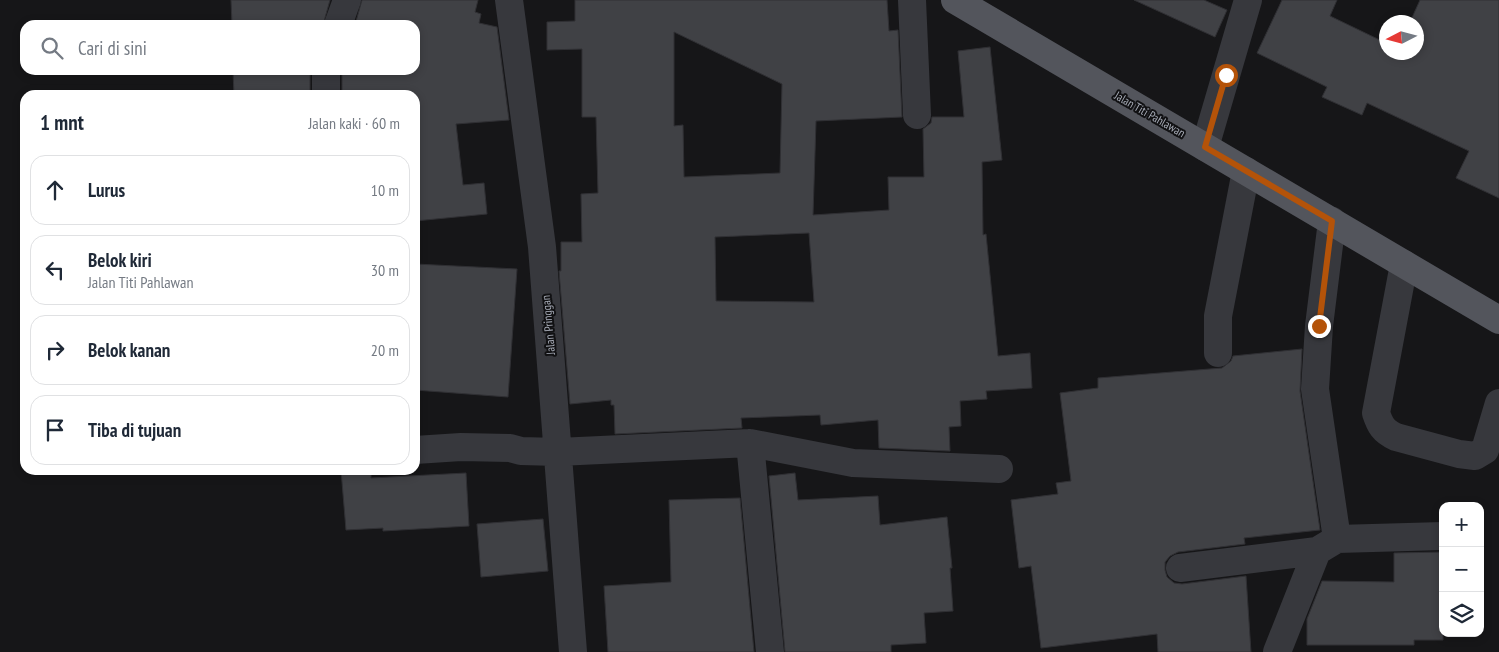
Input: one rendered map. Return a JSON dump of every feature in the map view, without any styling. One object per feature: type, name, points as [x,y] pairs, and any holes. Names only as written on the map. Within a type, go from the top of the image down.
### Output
[{"type":"main road","name":"Jalan Titi Pahlawan","points":[[969,4],[1205,147],[1499,320]]},
{"type":"street","points":[[340,20],[347,0]]},
{"type":"street","name":"Jalan Pringgan","points":[[509,0],[542,247],[573,652]]},
{"type":"street","points":[[912,0],[917,115]]},
{"type":"street","points":[[1205,147],[1248,0]]},
{"type":"street","points":[[326,75],[326,90]]},
{"type":"street","points":[[1218,353],[1218,316],[1246,171]]},
{"type":"street","points":[[1278,652],[1327,545],[1315,389],[1318,334],[1332,221]]},
{"type":"street","points":[[1404,264],[1376,413],[1381,427],[1386,433],[1396,437],[1458,454],[1475,456],[1485,450],[1499,402]]},
{"type":"street","points":[[750,443],[770,652]]},
{"type":"street","points":[[420,450],[461,447],[510,448],[521,451],[558,452],[750,443],[853,463],[999,469]]},
{"type":"street","points":[[1180,568],[1327,545],[1439,536]]},
{"type":"building","points":[[231,0],[330,0],[324,20],[232,20]]},
{"type":"building","points":[[362,0],[478,0],[475,12],[481,14],[479,23],[497,27],[509,120],[456,124],[463,185],[484,183],[487,214],[420,221],[420,90],[342,90],[342,75],[420,75],[420,20],[356,20]]},
{"type":"building","points":[[575,0],[887,0],[889,31],[898,30],[902,117],[816,121],[813,215],[889,210],[888,177],[924,177],[923,129],[931,123],[932,117],[964,117],[958,51],[990,47],[1002,160],[982,162],[983,235],[986,234],[998,356],[1030,353],[1032,388],[986,391],[987,399],[960,401],[961,426],[949,427],[950,451],[879,448],[878,420],[821,425],[820,415],[741,418],[742,428],[615,434],[614,405],[611,405],[611,400],[570,404],[559,271],[561,271],[561,242],[582,242],[581,194],[598,193],[596,117],[582,117],[582,49],[547,50],[547,22],[575,21]],"holes":[[[674,32],[782,84],[780,173],[684,177],[683,125],[674,126]],[[809,233],[814,302],[716,301],[715,237]]]},
{"type":"building","points":[[1134,0],[1204,0],[1227,10],[1215,37]]},
{"type":"building","points":[[1282,0],[1337,0],[1330,16],[1379,40],[1379,60],[1424,60],[1424,15],[1413,15],[1420,0],[1499,0],[1499,198],[1456,178],[1469,151],[1367,103],[1362,115],[1322,97],[1327,87],[1257,53]]},
{"type":"building","points":[[233,75],[310,75],[310,90],[234,90]]},
{"type":"building","points":[[420,264],[517,269],[508,397],[420,390]]},
{"type":"building","points":[[1302,349],[1300,391],[1320,530],[1244,538],[1245,544],[1178,552],[1170,556],[1165,562],[1167,577],[1174,583],[1182,584],[1246,576],[1251,652],[1158,652],[1157,634],[1041,648],[1031,566],[1019,568],[1011,500],[1058,494],[1056,483],[1071,481],[1060,393],[1098,388],[1098,378],[1222,368],[1231,361],[1233,356]]},
{"type":"building","points":[[466,473],[469,526],[383,531],[383,528],[346,530],[341,475],[371,475],[371,478]]},
{"type":"building","points":[[795,473],[798,500],[878,496],[880,525],[947,517],[952,568],[950,568],[953,611],[924,613],[926,643],[891,645],[891,652],[785,652],[769,476]]},
{"type":"building","points":[[740,498],[754,652],[608,652],[604,586],[671,582],[669,500]]},
{"type":"building","points":[[543,519],[548,571],[481,577],[477,524]]},
{"type":"building","points":[[1439,552],[1439,637],[1443,637],[1443,640],[1414,640],[1414,645],[1307,645],[1307,619],[1322,581],[1394,582],[1394,553]]},
{"type":"route","points":[[1226,75],[1205,147],[1332,221],[1319,326]]}]
